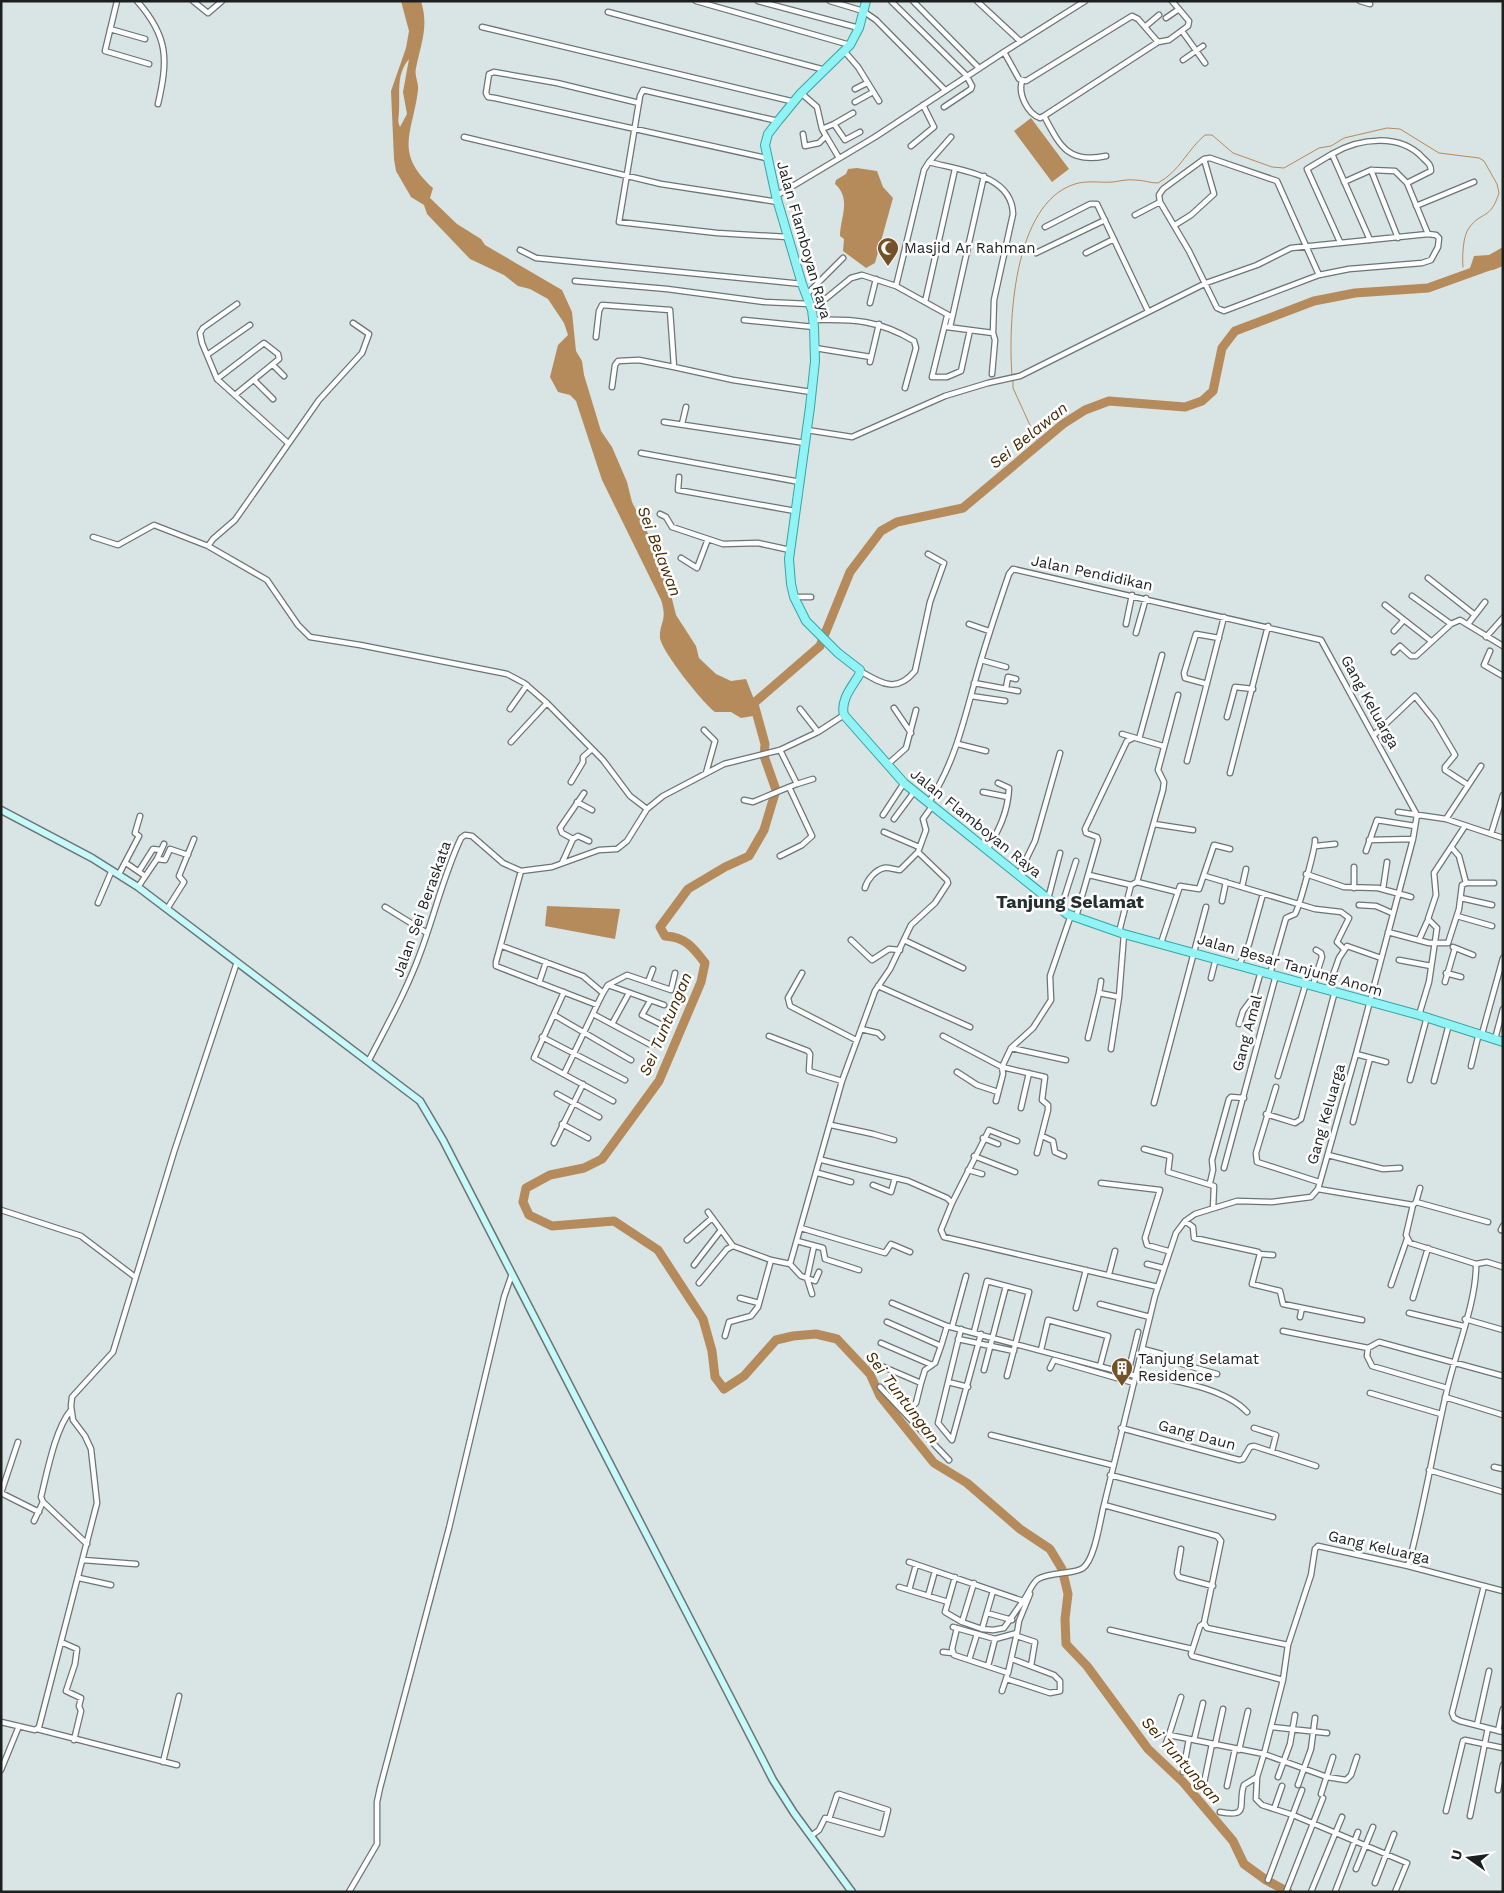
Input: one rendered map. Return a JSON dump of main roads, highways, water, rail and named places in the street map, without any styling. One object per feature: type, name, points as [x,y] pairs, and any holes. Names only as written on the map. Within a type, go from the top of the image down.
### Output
[{"type":"main road","name":"Jalan Flamboyan Raya","points":[[866,1],[859,28],[845,52],[802,93],[778,121],[766,139],[766,158],[802,284],[811,307],[814,324],[815,348],[812,392],[790,550],[789,570],[794,597],[806,621],[860,671],[845,698],[844,715],[914,792],[1018,874],[1060,910],[1074,916]]},
{"type":"main road","points":[[1,810],[112,870],[123,868],[171,904],[237,962],[417,1098],[426,1109],[773,1780],[852,1892]]},
{"type":"main road","name":"Jalan Besar Tanjung Anom","points":[[1074,916],[1121,933],[1423,1016],[1499,1040]]},
{"type":"waterway","points":[[1012,376],[1011,327],[1014,297],[1027,239],[1038,215],[1054,196],[1075,184],[1130,180],[1158,183],[1172,173],[1205,135],[1212,135],[1233,153],[1272,167],[1284,168],[1319,148],[1331,146],[1344,138],[1387,128],[1400,129],[1439,153],[1479,158],[1484,161],[1497,184],[1499,193],[1496,202],[1489,212],[1474,222],[1467,231],[1463,246],[1463,267]]},
{"type":"waterway","name":"Sei Belawan","points":[[748,703],[754,703],[820,646],[850,572],[881,531],[897,522],[963,508],[1063,424],[1085,410],[1109,401],[1185,407],[1202,401],[1213,391],[1222,348],[1235,331],[1314,301],[1355,293],[1428,288],[1503,261]]},
{"type":"waterway","points":[[1013,380],[1013,388],[1039,445]]},
{"type":"waterway","name":"Sei Tuntungan","points":[[754,704],[765,744],[764,756],[776,790],[764,830],[749,856],[725,867],[688,889],[660,927],[665,936],[678,938],[688,944],[705,963],[701,982],[659,1081],[602,1159],[584,1168],[550,1175],[526,1188],[523,1202],[529,1215],[552,1226],[614,1221],[658,1250],[703,1319],[712,1351],[715,1377],[724,1389],[744,1376],[776,1340],[816,1334],[837,1339],[870,1374],[880,1396],[934,1463],[967,1483],[1020,1529],[1050,1549],[1062,1569],[1068,1594],[1065,1619],[1066,1644],[1087,1666],[1148,1749],[1183,1782],[1233,1841],[1244,1864],[1266,1880],[1288,1892]]},
{"type":"place","name":"Masjid Ar Rahman","points":[[888,267]]},
{"type":"place","name":"Tanjung Selamat Residence","points":[[1122,1387]]},
{"type":"district","name":"Tanjung Selamat","points":[[1070,902]]}]
